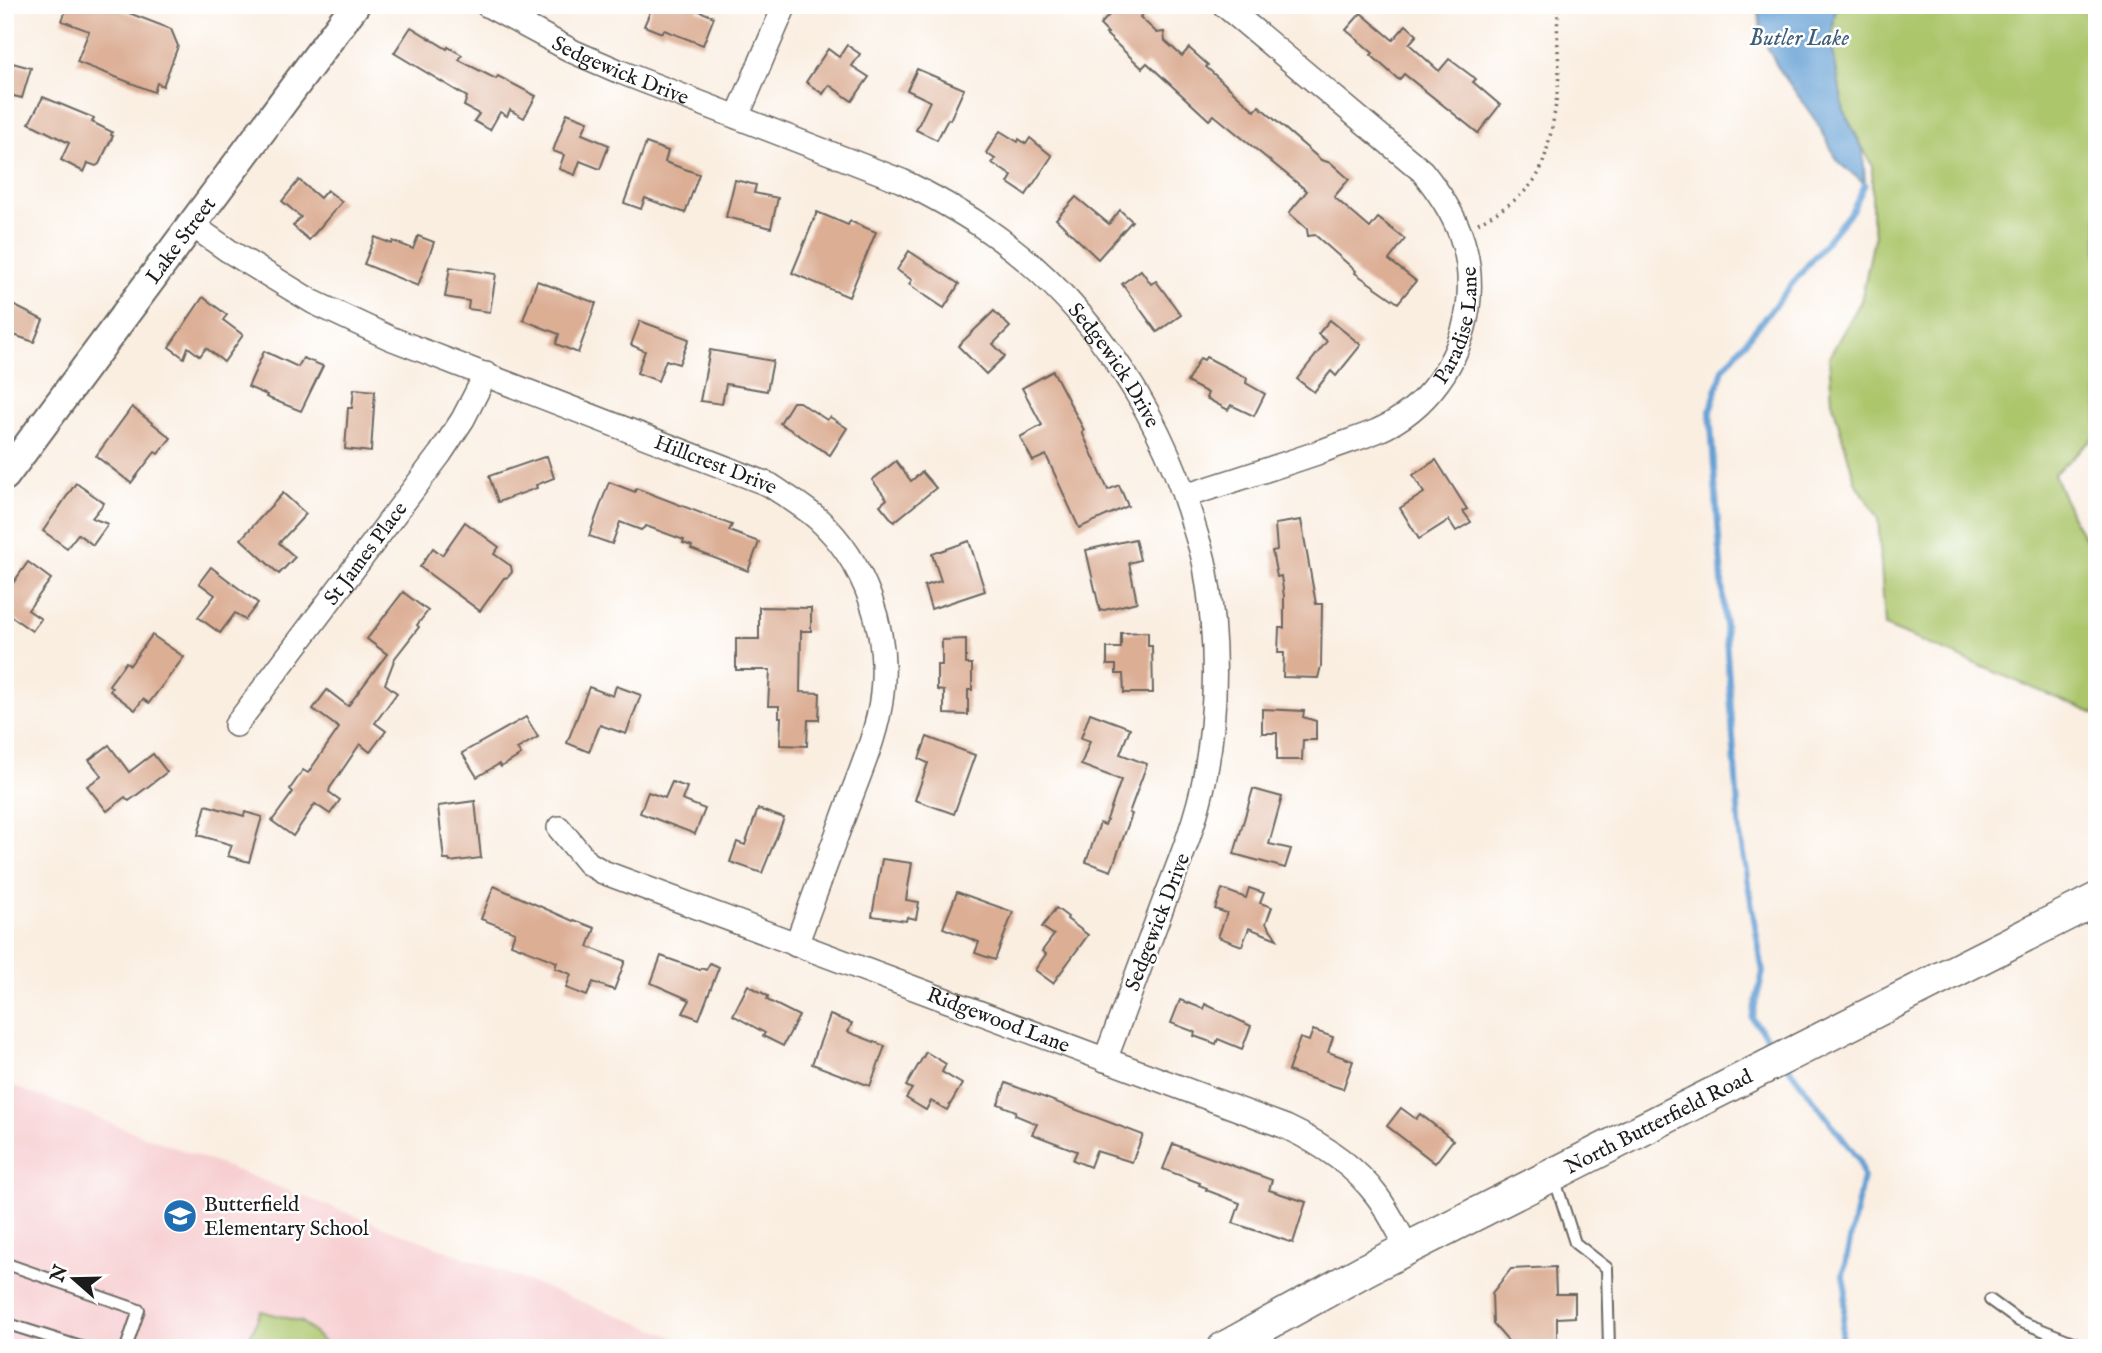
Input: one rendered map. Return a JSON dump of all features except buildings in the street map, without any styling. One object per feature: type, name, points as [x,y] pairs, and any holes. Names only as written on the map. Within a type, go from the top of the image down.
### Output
[{"type":"main road","name":"North Butterfield Road","points":[[1224,1348],[1408,1248],[2097,899]]},
{"type":"street","name":"Lake Street","points":[[5,476],[355,5]]},
{"type":"street","name":"Sedgewick Drive","points":[[487,5],[574,52],[921,191],[981,226],[1033,267],[1082,316],[1139,395],[1169,454],[1185,496],[1205,564],[1214,638],[1214,694],[1204,780],[1185,846],[1105,1060]]},
{"type":"street","points":[[737,117],[785,5]]},
{"type":"street","name":"Paradise Lane","points":[[1185,496],[1281,466],[1378,430],[1423,400],[1449,365],[1465,324],[1470,295],[1469,271],[1460,231],[1445,200],[1422,171],[1224,5]]},
{"type":"street","name":"Hillcrest Drive","points":[[192,225],[313,302],[390,338],[770,485],[819,520],[854,563],[867,587],[876,618],[883,663],[882,693],[875,732],[796,945]]},
{"type":"street","name":"St James Place","points":[[236,725],[440,454],[463,419],[486,374]]},
{"type":"street","name":"Ridgewood Lane","points":[[559,828],[587,863],[603,872],[1286,1127],[1309,1138],[1340,1159],[1377,1196],[1408,1248]]},
{"type":"lane","points":[[1553,1175],[1575,1243],[1606,1268],[1609,1348]]},
{"type":"lane","points":[[5,1269],[7,1264],[139,1310],[126,1348]]},
{"type":"lane","points":[[1990,1300],[2019,1321],[2088,1348]]},
{"type":"lane","points":[[5,1323],[84,1348]]},
{"type":"path","points":[[1460,231],[1481,222],[1520,196],[1538,175],[1552,126],[1559,73],[1556,26],[1559,5]]},
{"type":"shaded area","name":"Butterfield Elementary School","points":[[5,1083],[704,1348],[5,1348]]},
{"type":"green space","points":[[1836,5],[2097,5],[2097,435],[2054,474],[2072,517],[2097,559],[2097,715],[1885,626],[1878,517],[1855,481],[1832,401],[1829,357],[1861,301],[1875,234],[1872,217],[1872,165],[1844,112],[1831,41]]},
{"type":"green space","points":[[261,1311],[302,1322],[330,1348],[245,1348]]},
{"type":"water","name":"Butler Lake","points":[[1758,5],[1836,5],[1831,41],[1844,112],[1863,150],[1865,184],[1839,163],[1818,124],[1777,66],[1761,35]]},
{"type":"waterway","points":[[1777,1051],[1752,1018],[1763,972],[1740,836],[1710,411],[1723,369],[1853,209],[1865,184]]},
{"type":"waterway","points":[[1787,1065],[1859,1160],[1863,1177],[1843,1275],[1846,1292],[1840,1348]]},
{"type":"place","name":"Butterfield Elementary School","points":[[180,1216]]}]
